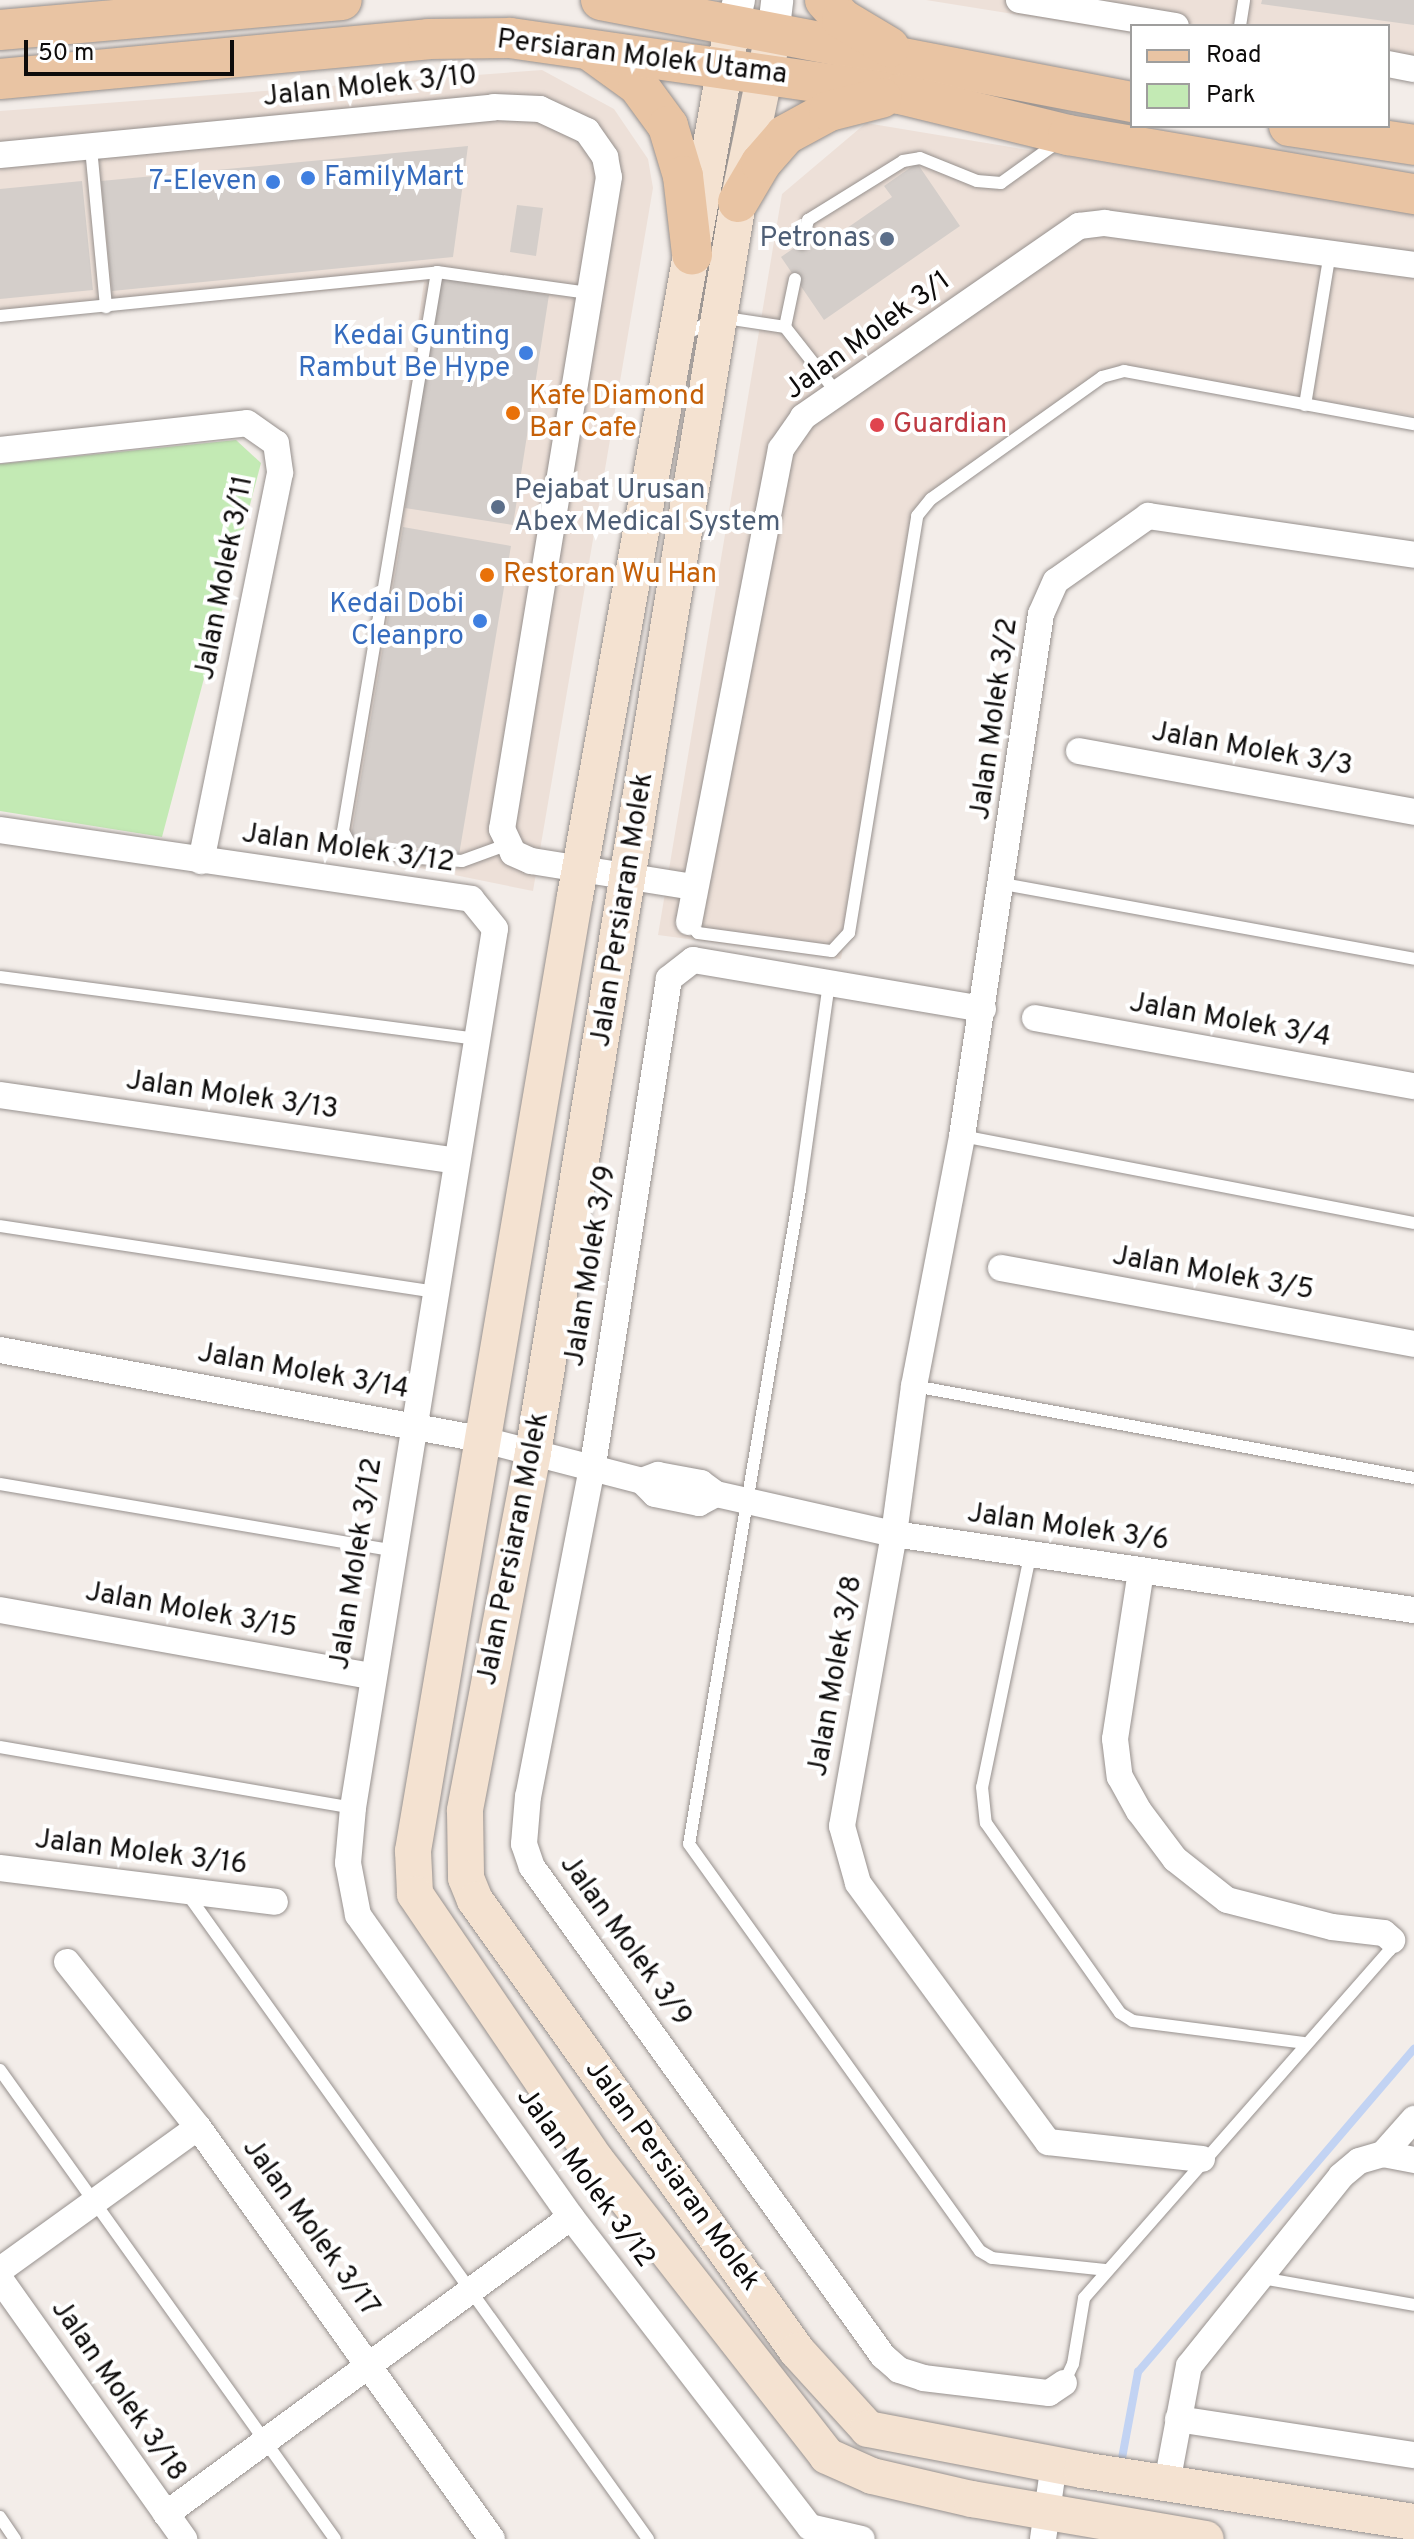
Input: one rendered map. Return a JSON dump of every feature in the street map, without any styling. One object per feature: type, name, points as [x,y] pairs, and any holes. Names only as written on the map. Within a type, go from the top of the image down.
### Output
[{"type":"main road","points":[[0,30],[130,10],[342,0]]},
{"type":"main road","points":[[825,0],[909,78],[1068,135],[1414,194]]},
{"type":"main road","name":"Persiaran Molek Utama","points":[[631,2],[775,18],[909,78]]},
{"type":"main road","name":"Jalan Persiaran Molek","points":[[736,14],[580,870],[413,1851],[415,1894],[596,2160],[827,2456],[872,2476],[1057,2524],[1155,2531],[1206,2539]]},
{"type":"main road","name":"Jalan Persiaran Molek","points":[[775,18],[738,202],[533,1453],[465,1811],[466,1878],[475,1900],[797,2351],[856,2421],[868,2429],[911,2440],[1414,2522]]},
{"type":"main road","name":"Persiaran Molek Utama","points":[[0,79],[428,39],[510,38],[582,45],[765,75],[909,78]]},
{"type":"main road","points":[[582,45],[638,85],[668,126],[683,176],[692,254]]},
{"type":"main road","points":[[738,202],[761,163],[785,135],[810,118],[909,78],[1130,102]]},
{"type":"main road","points":[[1302,128],[1414,145]]},
{"type":"street","points":[[1019,0],[1164,24]]},
{"type":"street","points":[[1390,64],[1414,69]]},
{"type":"street","name":"Jalan Molek 3/10","points":[[0,155],[494,107],[540,109],[587,131],[605,157],[609,177],[502,829],[509,844]]},
{"type":"street","name":"Jalan Molek 3/1","points":[[689,922],[693,887],[781,449],[803,417],[1079,226],[1105,223],[1330,250],[1414,265]]},
{"type":"street","name":"Jalan Molek 3/11","points":[[0,450],[247,423],[276,443],[280,473],[201,861]]},
{"type":"street","name":"Jalan Molek 3/2","points":[[983,1009],[1041,614],[1056,581],[1148,516],[1414,555]]},
{"type":"street","name":"Jalan Molek 3/3","points":[[1079,751],[1414,812]]},
{"type":"street","name":"Jalan Molek 3/12","points":[[0,830],[471,899],[495,929],[371,1676],[348,1863],[358,1915],[571,2217],[810,2527],[862,2539]]},
{"type":"street","points":[[509,844],[513,853],[531,861],[693,887]]},
{"type":"street","name":"Jalan Molek 3/9","points":[[829,983],[693,960],[669,979],[592,1468],[528,1796],[524,1844],[532,1867],[883,2356],[899,2370],[923,2378],[1049,2393],[1064,2383]]},
{"type":"street","points":[[829,983],[983,1009]]},
{"type":"street","name":"Jalan Molek 3/8","points":[[983,1009],[914,1386],[894,1534],[842,1826],[858,1883],[1048,2142],[1202,2159]]},
{"type":"street","name":"Jalan Molek 3/4","points":[[1035,1018],[1414,1086]]},
{"type":"street","name":"Jalan Molek 3/13","points":[[0,1095],[456,1161]]},
{"type":"street","name":"Jalan Molek 3/5","points":[[1001,1268],[1414,1344]]},
{"type":"street","name":"Jalan Molek 3/14","points":[[0,1350],[412,1424],[592,1468]]},
{"type":"street","name":"Jalan Molek 3/6","points":[[592,1468],[642,1481],[655,1494],[699,1503],[716,1494],[894,1534],[1414,1610]]},
{"type":"street","points":[[1141,1571],[1115,1739],[1120,1777],[1139,1811],[1175,1859],[1227,1900],[1332,1927],[1384,1933],[1392,1940]]},
{"type":"street","name":"Jalan Molek 3/15","points":[[0,1610],[371,1676]]},
{"type":"street","name":"Jalan Molek 3/16","points":[[0,1868],[275,1902]]},
{"type":"street","name":"Jalan Molek 3/17","points":[[67,1962],[198,2127],[492,2539]]},
{"type":"street","points":[[1383,2154],[1414,2119]]},
{"type":"street","points":[[0,2270],[198,2127]]},
{"type":"street","points":[[1160,2482],[1189,2366],[1220,2322],[1261,2278],[1341,2176],[1359,2161],[1383,2154],[1414,2160]]},
{"type":"street","points":[[166,2514],[571,2217]]},
{"type":"street","name":"Jalan Molek 3/18","points":[[0,2279],[184,2539]]},
{"type":"street","points":[[1178,2419],[1414,2455]]},
{"type":"street","points":[[1057,2524],[1068,2467]]},
{"type":"lane","points":[[1240,24],[1244,0]]},
{"type":"lane","points":[[802,243],[808,220],[903,161],[920,158],[977,181],[1001,183],[1068,135]]},
{"type":"lane","points":[[91,148],[106,307]]},
{"type":"lane","points":[[1305,405],[1330,250]]},
{"type":"lane","points":[[437,272],[343,831],[351,846],[404,857],[462,861],[509,844]]},
{"type":"lane","points":[[0,316],[437,272],[589,293]]},
{"type":"lane","points":[[785,327],[795,279]]},
{"type":"lane","points":[[675,350],[694,327],[719,317],[785,327],[837,393]]},
{"type":"lane","points":[[689,922],[698,933],[832,951],[849,933],[917,516],[931,499],[1102,377],[1124,371],[1414,424]]},
{"type":"lane","points":[[1003,884],[1414,959]]},
{"type":"lane","points":[[0,977],[477,1039]]},
{"type":"lane","points":[[829,983],[800,1190],[744,1500],[689,1844],[980,2251],[992,2258],[1106,2270]]},
{"type":"lane","points":[[962,1136],[1414,1223]]},
{"type":"lane","points":[[0,1226],[435,1292]]},
{"type":"lane","points":[[914,1386],[1414,1478]]},
{"type":"lane","points":[[0,1484],[392,1550]]},
{"type":"lane","points":[[1030,1556],[982,1787],[986,1823],[1120,2013],[1133,2021],[1304,2043]]},
{"type":"lane","points":[[0,1747],[353,1808]]},
{"type":"lane","points":[[184,1890],[648,2539]]},
{"type":"lane","points":[[1064,2383],[1073,2364],[1084,2298],[1202,2159],[1390,1950],[1392,1940]]},
{"type":"lane","points":[[0,2070],[335,2539]]},
{"type":"lane","points":[[1261,2278],[1414,2305]]},
{"type":"lane","points":[[0,2517],[15,2539]]},
{"type":"shaded area","points":[[926,0],[1414,0],[1414,79],[1390,74],[1390,24],[1130,24],[1130,33]]},
{"type":"shaded area","points":[[542,70],[614,109],[648,159],[653,188],[533,891],[341,852],[424,282],[0,320],[0,111]]},
{"type":"shaded area","points":[[866,123],[1414,214],[1414,416],[1115,367],[920,515],[841,959],[658,935],[782,194]]},
{"type":"green space","points":[[236,440],[261,463],[162,837],[0,811],[0,464]]},
{"type":"building","points":[[1262,0],[1414,0],[1414,25],[1261,4]]},
{"type":"building","points":[[468,146],[453,257],[112,291],[101,181]]},
{"type":"building","name":"Petronas","points":[[917,163],[960,226],[824,320],[781,257],[814,234],[821,246],[892,197],[884,186]]},
{"type":"building","points":[[82,181],[93,290],[0,299],[0,189]]},
{"type":"building","points":[[517,205],[543,208],[536,256],[510,252]]},
{"type":"building","points":[[440,278],[549,295],[513,525],[405,508]]},
{"type":"building","points":[[403,527],[511,546],[459,855],[351,837]]},
{"type":"waterway","points":[[1120,2469],[1138,2372],[1414,2049]]},
{"type":"place","name":"FamilyMart","points":[[308,178]]},
{"type":"place","name":"7-Eleven","points":[[273,182]]},
{"type":"place","name":"Petronas","points":[[887,239]]},
{"type":"place","name":"Kedai Gunting Rambut Be Hype","points":[[526,353]]},
{"type":"place","name":"Kafe Diamond Bar Cafe","points":[[513,413]]},
{"type":"place","name":"Guardian","points":[[877,425]]},
{"type":"place","name":"Pejabat Urusan Abex Medical System","points":[[498,507]]},
{"type":"place","name":"Restoran Wu Han","points":[[487,575]]},
{"type":"place","name":"Kedai Dobi Cleanpro","points":[[480,621]]}]
